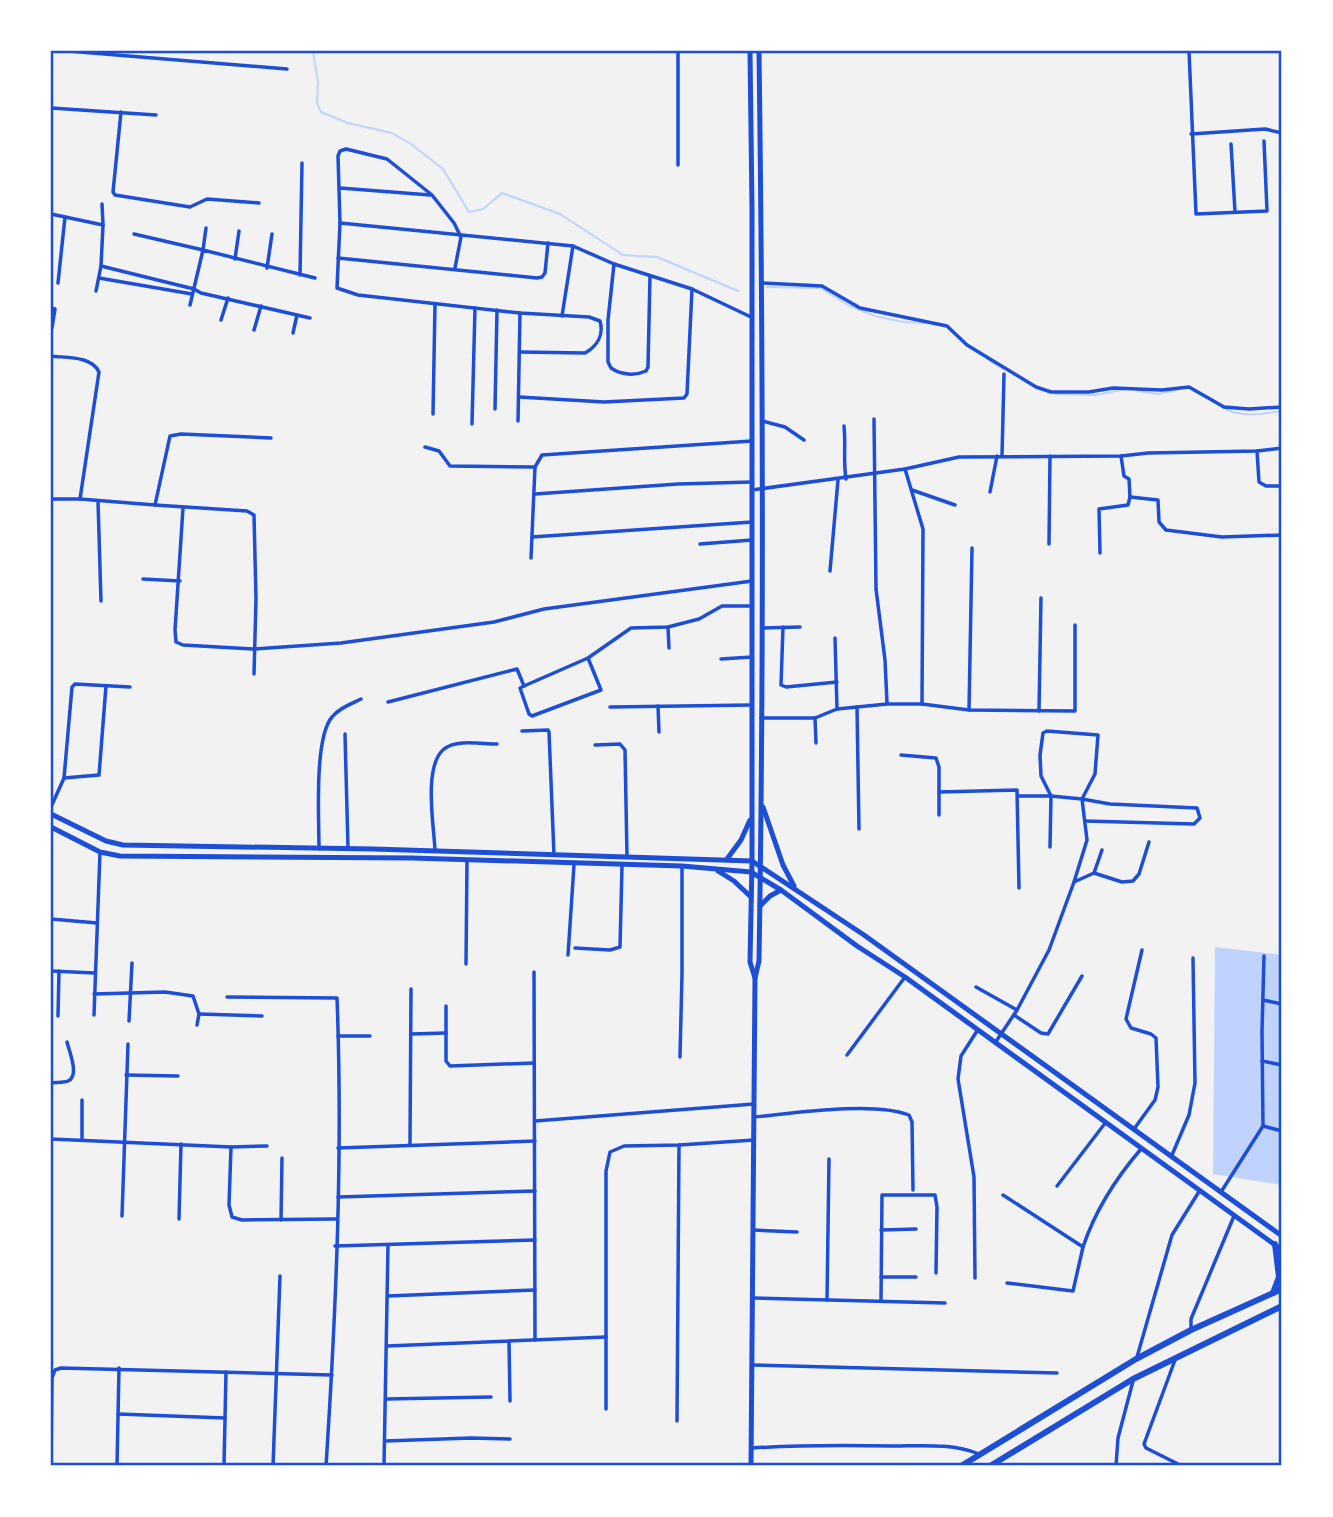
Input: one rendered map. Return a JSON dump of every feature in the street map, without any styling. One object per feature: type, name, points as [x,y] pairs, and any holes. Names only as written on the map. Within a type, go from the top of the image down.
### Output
[{"type":"highway","points":[[1273,1293],[1279,1277],[1275,1244]]},
{"type":"highway","points":[[961,1466],[970,1464],[979,1454],[1136,1359],[1191,1330],[1282,1289]]},
{"type":"highway","points":[[990,1466],[1133,1379],[1282,1306]]},
{"type":"main road","points":[[750,51],[750,962],[755,978]]},
{"type":"main road","points":[[751,1466],[755,978],[759,961],[761,877],[763,305],[759,51]]},
{"type":"main road","points":[[751,115],[760,114]]},
{"type":"main road","points":[[752,750],[761,749]]},
{"type":"main road","points":[[761,801],[783,865],[796,889]]},
{"type":"main road","points":[[51,814],[94,836],[123,845],[348,848],[752,861],[864,935],[1282,1236]]},
{"type":"main road","points":[[727,859],[741,840],[752,814]]},
{"type":"main road","points":[[51,827],[100,852],[120,856],[404,858],[573,865],[682,866],[751,872],[905,977],[1282,1250]]},
{"type":"main road","points":[[715,869],[734,881],[751,897]]},
{"type":"main road","points":[[760,906],[781,890]]},
{"type":"main road","points":[[857,946],[864,935]]},
{"type":"main road","points":[[1141,1149],[1150,1141]]},
{"type":"street","points":[[68,51],[119,53],[287,69]]},
{"type":"street","points":[[678,51],[678,165]]},
{"type":"street","points":[[1189,51],[1197,215],[1267,211],[1264,141]]},
{"type":"street","points":[[51,108],[156,115]]},
{"type":"street","points":[[121,112],[113,192],[115,195],[190,206],[206,199],[259,203]]},
{"type":"street","points":[[1191,134],[1265,129],[1282,132]]},
{"type":"street","points":[[1231,145],[1235,213]]},
{"type":"street","points":[[455,268],[461,243],[460,234],[432,195],[387,159],[345,149],[340,151],[337,284],[340,290],[358,295],[435,304],[608,320]]},
{"type":"street","points":[[300,275],[302,163]]},
{"type":"street","points":[[339,188],[432,195]]},
{"type":"street","points":[[96,292],[102,266],[102,204]]},
{"type":"street","points":[[51,214],[103,225]]},
{"type":"street","points":[[58,283],[65,217]]},
{"type":"street","points":[[340,223],[573,246],[614,264],[692,289],[751,317]]},
{"type":"street","points":[[191,305],[206,228]]},
{"type":"street","points":[[235,259],[239,231]]},
{"type":"street","points":[[267,268],[272,233]]},
{"type":"street","points":[[134,234],[315,278]]},
{"type":"street","points":[[338,258],[542,277],[545,274],[548,243]]},
{"type":"street","points":[[562,316],[573,246]]},
{"type":"street","points":[[614,264],[608,320],[608,362],[611,368],[618,372],[636,374],[646,371],[650,276]]},
{"type":"street","points":[[102,266],[194,292]]},
{"type":"street","points":[[99,278],[228,298],[310,318]]},
{"type":"street","points":[[762,285],[822,286],[860,308],[947,326],[967,345],[1035,387],[1051,392],[1088,392],[1113,388],[1161,390],[1183,387],[1196,390],[1224,407],[1282,407]]},
{"type":"street","points":[[519,397],[604,402],[684,398],[687,394],[692,289]]},
{"type":"street","points":[[222,320],[228,298]]},
{"type":"street","points":[[433,414],[435,304]]},
{"type":"street","points":[[254,330],[261,306]]},
{"type":"street","points":[[51,308],[55,309],[52,328]]},
{"type":"street","points":[[472,424],[475,308]]},
{"type":"street","points":[[495,409],[497,310]]},
{"type":"street","points":[[518,421],[520,313]]},
{"type":"street","points":[[293,333],[297,314]]},
{"type":"street","points":[[520,352],[585,353],[592,349],[600,338],[600,321]]},
{"type":"street","points":[[51,356],[87,360],[94,363],[99,372],[80,499]]},
{"type":"street","points":[[990,492],[994,464],[999,456],[1004,374]]},
{"type":"street","points":[[874,419],[876,589],[885,660],[887,704]]},
{"type":"street","points":[[762,421],[785,427],[804,440]]},
{"type":"street","points":[[844,426],[846,444],[843,457],[846,479]]},
{"type":"street","points":[[155,505],[170,436],[181,434],[271,438]]},
{"type":"street","points":[[531,558],[535,467],[544,454],[751,442]]},
{"type":"street","points":[[425,447],[439,451],[450,466],[535,467]]},
{"type":"street","points":[[752,490],[905,470],[959,457],[1257,452],[1282,447]]},
{"type":"street","points":[[1257,452],[1259,482],[1282,486]]},
{"type":"street","points":[[1049,544],[1051,456]]},
{"type":"street","points":[[1100,553],[1099,509],[1128,505],[1130,497],[1129,479],[1124,476],[1121,456]]},
{"type":"street","points":[[905,470],[923,529],[922,704]]},
{"type":"street","points":[[831,571],[838,480]]},
{"type":"street","points":[[535,494],[752,482]]},
{"type":"street","points":[[912,491],[956,505]]},
{"type":"street","points":[[1130,497],[1158,500],[1159,522],[1166,530],[1222,537],[1282,535]]},
{"type":"street","points":[[51,499],[247,512],[254,515],[254,674]]},
{"type":"street","points":[[98,501],[101,601]]},
{"type":"street","points":[[183,508],[176,642],[183,645],[253,649],[341,643],[494,622],[544,609],[752,581]]},
{"type":"street","points":[[532,537],[752,522]]},
{"type":"street","points":[[700,544],[752,540]]},
{"type":"street","points":[[969,710],[972,548]]},
{"type":"street","points":[[143,579],[180,580]]},
{"type":"street","points":[[1039,711],[1041,598]]},
{"type":"street","points":[[588,658],[601,690],[529,715],[520,688],[588,658],[631,628],[668,627],[698,619],[722,606],[752,606]]},
{"type":"street","points":[[761,718],[815,718],[837,709],[887,704],[922,704],[969,710],[1077,709],[1075,625]]},
{"type":"street","points":[[668,627],[669,648]]},
{"type":"street","points":[[783,627],[782,685],[786,687],[837,682]]},
{"type":"street","points":[[762,628],[800,627]]},
{"type":"street","points":[[835,638],[837,709]]},
{"type":"street","points":[[721,659],[752,657]]},
{"type":"street","points":[[388,702],[517,669],[524,686]]},
{"type":"street","points":[[51,807],[64,778],[72,687],[75,684],[130,687]]},
{"type":"street","points":[[64,778],[99,775],[106,686]]},
{"type":"street","points":[[319,849],[321,759],[327,726],[332,716],[360,699]]},
{"type":"street","points":[[610,707],[752,705]]},
{"type":"street","points":[[658,706],[659,732]]},
{"type":"street","points":[[857,707],[859,830]]},
{"type":"street","points":[[815,718],[816,743]]},
{"type":"street","points":[[522,731],[548,730],[549,733],[554,855]]},
{"type":"street","points":[[994,1044],[1017,1010],[1049,950],[1074,883],[1087,839],[1082,799],[1095,774],[1098,735],[1095,733],[1050,730],[1043,733],[1041,776],[1051,796],[1050,846]]},
{"type":"street","points":[[345,734],[348,848]]},
{"type":"street","points":[[435,851],[432,769],[437,758],[442,750],[459,744],[497,744]]},
{"type":"street","points":[[595,745],[620,744],[625,750],[627,856]]},
{"type":"street","points":[[901,755],[936,758],[939,767],[939,815]]},
{"type":"street","points":[[939,792],[1015,789],[1018,796],[1019,888]]},
{"type":"street","points":[[1018,796],[1051,796],[1110,804],[1197,808],[1200,818],[1194,824],[1085,821]]},
{"type":"street","points":[[1094,873],[1122,882],[1133,881],[1139,874],[1149,842]]},
{"type":"street","points":[[1074,883],[1094,873],[1102,850]]},
{"type":"street","points":[[94,1015],[100,852]]},
{"type":"street","points":[[466,964],[467,861]]},
{"type":"street","points":[[568,954],[573,865]]},
{"type":"street","points":[[575,948],[610,950],[620,947],[622,866]]},
{"type":"street","points":[[680,1057],[682,866]]},
{"type":"street","points":[[51,919],[97,923]]},
{"type":"street","points":[[1134,1129],[1154,1100],[1158,1087],[1156,1038],[1131,1028],[1126,1019],[1142,950]]},
{"type":"street","points":[[1222,1192],[1263,1126],[1264,956]]},
{"type":"street","points":[[1171,1157],[1189,1115],[1195,1083],[1193,958]]},
{"type":"street","points":[[129,1021],[132,962]]},
{"type":"street","points":[[51,971],[95,973]]},
{"type":"street","points":[[58,1016],[59,971]]},
{"type":"street","points":[[534,972],[536,1340]]},
{"type":"street","points":[[1014,1015],[1041,1033],[1048,1034],[1082,976]]},
{"type":"street","points":[[847,1055],[905,977]]},
{"type":"street","points":[[976,987],[1017,1010]]},
{"type":"street","points":[[410,1144],[411,989]]},
{"type":"street","points":[[94,994],[164,992],[193,996],[199,1014],[197,1025]]},
{"type":"street","points":[[227,997],[337,999],[337,1197],[332,1375],[326,1466]]},
{"type":"street","points":[[1263,1000],[1282,1003]]},
{"type":"street","points":[[446,1006],[446,1061],[450,1066],[534,1063]]},
{"type":"street","points":[[199,1014],[262,1016]]},
{"type":"street","points":[[975,1278],[974,1177],[958,1079],[961,1056],[977,1031]]},
{"type":"street","points":[[411,1034],[446,1033]]},
{"type":"street","points":[[338,1036],[370,1037]]},
{"type":"street","points":[[51,1083],[72,1078],[74,1068],[66,1042]]},
{"type":"street","points":[[122,1216],[128,1044]]},
{"type":"street","points":[[1262,1061],[1282,1065]]},
{"type":"street","points":[[126,1075],[178,1076]]},
{"type":"street","points":[[82,1100],[82,1140]]},
{"type":"street","points":[[535,1121],[754,1104]]},
{"type":"street","points":[[754,1117],[884,1109],[907,1114],[911,1116],[912,1122],[913,1190]]},
{"type":"street","points":[[1057,1186],[1106,1122]]},
{"type":"street","points":[[1263,1126],[1282,1131]]},
{"type":"street","points":[[51,1139],[231,1147],[267,1146]]},
{"type":"street","points":[[606,1409],[606,1171],[610,1152],[624,1146],[754,1140]]},
{"type":"street","points":[[338,1148],[535,1141]]},
{"type":"street","points":[[179,1219],[181,1144]]},
{"type":"street","points":[[677,1421],[678,1145]]},
{"type":"street","points":[[231,1147],[229,1205],[232,1217],[242,1220],[336,1219]]},
{"type":"street","points":[[1007,1283],[1073,1291],[1083,1247],[1097,1212],[1141,1149]]},
{"type":"street","points":[[281,1220],[282,1158]]},
{"type":"street","points":[[827,1300],[829,1159]]},
{"type":"street","points":[[1136,1359],[1172,1235],[1200,1190]]},
{"type":"street","points":[[337,1197],[535,1191]]},
{"type":"street","points":[[881,1301],[882,1195],[934,1195],[937,1207],[936,1273]]},
{"type":"street","points":[[1003,1195],[1083,1247]]},
{"type":"street","points":[[1191,1330],[1191,1319],[1234,1216]]},
{"type":"street","points":[[881,1230],[916,1229]]},
{"type":"street","points":[[753,1230],[797,1232]]},
{"type":"street","points":[[335,1246],[535,1240]]},
{"type":"street","points":[[384,1466],[388,1245]]},
{"type":"street","points":[[273,1466],[280,1276]]},
{"type":"street","points":[[881,1278],[916,1277]]},
{"type":"street","points":[[388,1296],[535,1290]]},
{"type":"street","points":[[752,1298],[945,1303]]},
{"type":"street","points":[[387,1346],[606,1337]]},
{"type":"street","points":[[509,1341],[510,1401]]},
{"type":"street","points":[[1176,1358],[1144,1444],[1146,1448],[1180,1465]]},
{"type":"street","points":[[752,1365],[1058,1373]]},
{"type":"street","points":[[51,1466],[52,1378],[55,1370],[120,1368],[332,1375]]},
{"type":"street","points":[[117,1466],[120,1368]]},
{"type":"street","points":[[224,1466],[226,1372]]},
{"type":"street","points":[[1116,1466],[1118,1438],[1133,1379]]},
{"type":"street","points":[[386,1399],[491,1396]]},
{"type":"street","points":[[118,1414],[225,1418]]},
{"type":"street","points":[[386,1441],[510,1439]]},
{"type":"street","points":[[752,1448],[808,1445],[930,1446],[964,1448],[979,1454]]},
{"type":"water","points":[[1215,947],[1282,955],[1282,1185],[1213,1174]]},
{"type":"waterway","points":[[313,51],[318,82],[317,103],[321,112],[348,123],[392,133],[411,144],[443,169],[469,212],[483,209],[502,193],[560,214],[623,255],[657,257],[738,291]]},
{"type":"waterway","points":[[766,287],[820,288],[850,306],[875,316],[903,322],[926,323]]},
{"type":"waterway","points":[[987,359],[1003,369]]},
{"type":"waterway","points":[[1055,394],[1095,395],[1122,390]]},
{"type":"waterway","points":[[1138,391],[1158,394],[1177,390]]},
{"type":"waterway","points":[[1223,408],[1245,414],[1282,411]]}]
